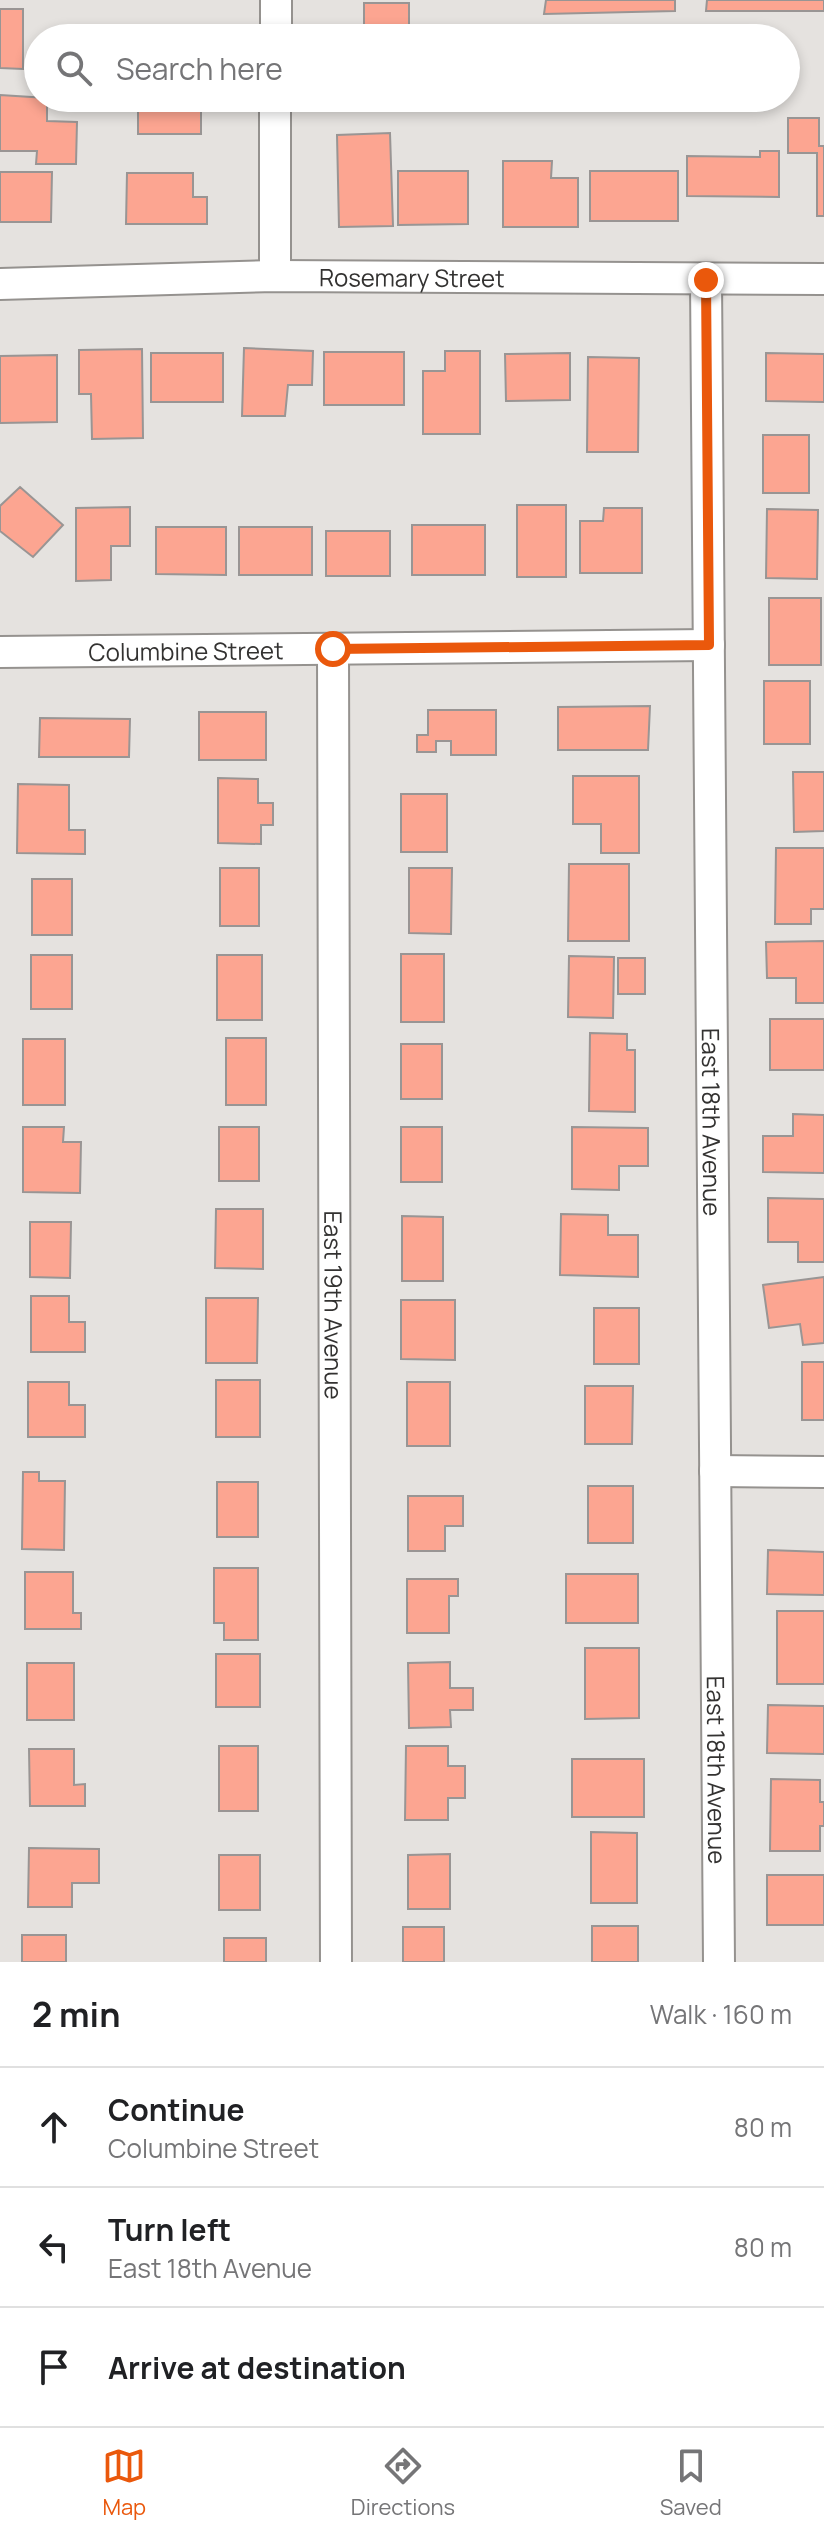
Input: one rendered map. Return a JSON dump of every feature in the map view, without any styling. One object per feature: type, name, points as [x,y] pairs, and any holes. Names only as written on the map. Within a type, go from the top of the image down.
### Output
[{"type":"street","points":[[276,0],[276,24]]},
{"type":"street","points":[[275,112],[275,276]]},
{"type":"street","name":"Rosemary Street","points":[[0,284],[275,276],[824,279]]},
{"type":"street","name":"East 18th Avenue","points":[[706,280],[719,1962]]},
{"type":"street","name":"Columbine Street","points":[[0,652],[709,645]]},
{"type":"street","name":"East 19th Avenue","points":[[333,649],[336,1962]]},
{"type":"street","points":[[715,1471],[824,1472]]},
{"type":"building","points":[[546,0],[675,0],[675,11],[544,14]]},
{"type":"building","points":[[707,0],[824,0],[824,11],[706,11]]},
{"type":"building","points":[[364,3],[409,3],[409,24],[364,24]]},
{"type":"building","points":[[0,9],[23,9],[23,69],[0,68]]},
{"type":"building","points":[[0,95],[24,97],[24,112],[47,112],[47,121],[77,122],[76,164],[36,164],[37,151],[0,151]]},
{"type":"building","points":[[138,112],[201,112],[201,134],[138,134]]},
{"type":"building","points":[[788,118],[819,118],[819,146],[824,146],[824,216],[817,216],[817,153],[788,153]]},
{"type":"building","points":[[390,133],[393,226],[339,227],[337,135]]},
{"type":"building","points":[[760,151],[779,151],[779,197],[687,196],[687,156],[760,157]]},
{"type":"building","points":[[503,161],[552,161],[551,178],[578,178],[578,227],[503,227]]},
{"type":"building","points":[[398,171],[468,171],[468,224],[398,225]]},
{"type":"building","points":[[590,171],[678,171],[678,221],[590,221]]},
{"type":"building","points":[[0,172],[52,172],[51,222],[0,222]]},
{"type":"building","points":[[127,173],[193,173],[193,197],[207,197],[207,224],[126,224]]},
{"type":"building","points":[[244,348],[313,351],[312,385],[288,385],[285,416],[242,416]]},
{"type":"building","points":[[142,349],[143,438],[92,439],[91,394],[79,394],[79,350]]},
{"type":"building","points":[[445,351],[480,351],[480,434],[423,434],[423,371],[445,371]]},
{"type":"building","points":[[324,352],[404,352],[404,405],[324,405]]},
{"type":"building","points":[[151,353],[223,353],[223,402],[151,402]]},
{"type":"building","points":[[570,353],[570,400],[506,401],[505,354]]},
{"type":"building","points":[[766,353],[824,354],[824,402],[766,401]]},
{"type":"building","points":[[57,355],[57,422],[0,423],[0,356]]},
{"type":"building","points":[[588,357],[639,358],[638,452],[587,452]]},
{"type":"building","points":[[763,435],[809,435],[809,493],[763,493]]},
{"type":"building","points":[[20,487],[63,525],[33,557],[0,531],[0,506]]},
{"type":"building","points":[[517,505],[566,505],[566,577],[517,577]]},
{"type":"building","points":[[130,507],[130,546],[111,546],[111,580],[76,581],[76,508]]},
{"type":"building","points":[[604,508],[642,508],[642,573],[580,573],[580,521],[603,521]]},
{"type":"building","points":[[767,509],[818,510],[817,579],[766,578]]},
{"type":"building","points":[[412,525],[485,525],[485,575],[412,575]]},
{"type":"building","points":[[156,527],[226,527],[226,575],[156,574]]},
{"type":"building","points":[[239,527],[312,527],[312,575],[239,575]]},
{"type":"building","points":[[326,531],[390,531],[390,576],[326,576]]},
{"type":"building","points":[[769,598],[821,598],[821,665],[769,665]]},
{"type":"building","points":[[764,681],[810,681],[810,744],[764,744]]},
{"type":"building","points":[[650,706],[648,750],[558,750],[558,707]]},
{"type":"building","points":[[428,710],[496,710],[496,755],[451,755],[451,741],[436,741],[436,752],[417,752],[417,735],[428,735]]},
{"type":"building","points":[[199,712],[266,712],[266,760],[199,760]]},
{"type":"building","points":[[40,718],[130,719],[129,757],[39,757]]},
{"type":"building","points":[[793,772],[824,772],[824,831],[794,832]]},
{"type":"building","points":[[573,776],[639,776],[639,853],[601,853],[601,824],[573,824]]},
{"type":"building","points":[[218,778],[258,779],[258,803],[273,803],[273,825],[261,825],[261,844],[218,843]]},
{"type":"building","points":[[18,784],[69,785],[69,830],[85,830],[85,854],[17,853]]},
{"type":"building","points":[[401,794],[447,794],[447,852],[401,852]]},
{"type":"building","points":[[776,848],[824,848],[824,909],[811,909],[811,924],[775,924]]},
{"type":"building","points":[[569,864],[629,864],[629,941],[568,941]]},
{"type":"building","points":[[220,868],[259,868],[259,926],[220,926]]},
{"type":"building","points":[[409,868],[452,868],[451,934],[409,933]]},
{"type":"building","points":[[32,879],[72,879],[72,935],[32,935]]},
{"type":"building","points":[[824,941],[824,1003],[796,1003],[796,978],[767,978],[766,942]]},
{"type":"building","points":[[401,954],[444,954],[444,1022],[401,1022]]},
{"type":"building","points":[[31,955],[72,955],[72,1009],[31,1009]]},
{"type":"building","points":[[217,955],[262,955],[262,1020],[217,1020]]},
{"type":"building","points":[[569,956],[614,957],[613,1018],[568,1017]]},
{"type":"building","points":[[618,958],[645,958],[645,994],[618,994]]},
{"type":"building","points":[[770,1019],[824,1019],[824,1070],[770,1070]]},
{"type":"building","points":[[590,1033],[627,1034],[627,1050],[635,1050],[635,1112],[589,1111]]},
{"type":"building","points":[[226,1038],[266,1038],[266,1105],[226,1105]]},
{"type":"building","points":[[23,1039],[65,1039],[65,1105],[23,1105]]},
{"type":"building","points":[[401,1044],[442,1044],[442,1099],[401,1099]]},
{"type":"building","points":[[793,1114],[824,1115],[824,1173],[763,1172],[763,1136],[793,1136]]},
{"type":"building","points":[[23,1127],[64,1127],[63,1142],[81,1142],[80,1193],[23,1192]]},
{"type":"building","points":[[219,1127],[259,1127],[259,1181],[219,1181]]},
{"type":"building","points":[[401,1127],[442,1127],[442,1182],[401,1182]]},
{"type":"building","points":[[572,1127],[648,1128],[648,1166],[619,1166],[619,1190],[572,1189]]},
{"type":"building","points":[[768,1198],[824,1199],[824,1262],[798,1262],[798,1242],[768,1242]]},
{"type":"building","points":[[216,1209],[263,1209],[263,1269],[215,1268]]},
{"type":"building","points":[[561,1214],[608,1215],[608,1235],[638,1235],[638,1277],[560,1275]]},
{"type":"building","points":[[402,1216],[443,1217],[443,1281],[402,1281]]},
{"type":"building","points":[[30,1222],[71,1222],[70,1278],[30,1277]]},
{"type":"building","points":[[824,1277],[824,1343],[803,1345],[800,1324],[769,1328],[763,1285]]},
{"type":"building","points":[[31,1296],[69,1296],[69,1322],[85,1322],[85,1352],[31,1352]]},
{"type":"building","points":[[206,1298],[258,1298],[257,1363],[206,1363]]},
{"type":"building","points":[[401,1300],[455,1300],[455,1360],[401,1359]]},
{"type":"building","points":[[594,1308],[639,1308],[639,1364],[594,1364]]},
{"type":"building","points":[[802,1362],[824,1362],[824,1420],[802,1420]]},
{"type":"building","points":[[216,1380],[260,1380],[260,1437],[216,1437]]},
{"type":"building","points":[[28,1382],[69,1382],[69,1405],[85,1405],[85,1437],[28,1437]]},
{"type":"building","points":[[407,1382],[450,1382],[450,1446],[407,1446]]},
{"type":"building","points":[[585,1386],[633,1386],[632,1444],[585,1444]]},
{"type":"building","points":[[23,1472],[39,1472],[39,1481],[65,1481],[64,1550],[22,1549]]},
{"type":"building","points":[[217,1482],[258,1482],[258,1537],[217,1537]]},
{"type":"building","points":[[588,1486],[633,1486],[633,1543],[588,1543]]},
{"type":"building","points":[[408,1496],[463,1496],[463,1526],[445,1526],[445,1551],[408,1551]]},
{"type":"building","points":[[768,1550],[824,1552],[824,1595],[767,1594]]},
{"type":"building","points":[[214,1568],[258,1568],[258,1640],[224,1640],[224,1623],[214,1623]]},
{"type":"building","points":[[25,1572],[73,1572],[73,1613],[81,1613],[81,1629],[25,1629]]},
{"type":"building","points":[[566,1574],[638,1574],[638,1623],[566,1623]]},
{"type":"building","points":[[407,1579],[458,1579],[458,1596],[449,1596],[449,1633],[407,1633]]},
{"type":"building","points":[[777,1611],[824,1611],[824,1684],[777,1684]]},
{"type":"building","points":[[585,1648],[639,1648],[639,1718],[585,1719]]},
{"type":"building","points":[[216,1654],[260,1654],[260,1707],[216,1707]]},
{"type":"building","points":[[450,1662],[450,1688],[473,1688],[473,1710],[450,1710],[451,1727],[409,1728],[408,1663]]},
{"type":"building","points":[[27,1663],[74,1663],[74,1720],[27,1720]]},
{"type":"building","points":[[768,1705],[824,1706],[824,1754],[767,1753]]},
{"type":"building","points":[[219,1746],[258,1746],[258,1811],[219,1811]]},
{"type":"building","points":[[406,1746],[448,1746],[448,1766],[465,1766],[465,1798],[448,1798],[448,1820],[405,1820]]},
{"type":"building","points":[[29,1749],[74,1749],[74,1785],[85,1784],[85,1806],[30,1806]]},
{"type":"building","points":[[572,1759],[644,1759],[644,1817],[572,1817]]},
{"type":"building","points":[[771,1779],[820,1780],[824,1826],[820,1826],[820,1851],[770,1851]]},
{"type":"building","points":[[591,1832],[637,1833],[637,1903],[591,1903]]},
{"type":"building","points":[[29,1848],[99,1849],[99,1883],[72,1883],[72,1907],[28,1907]]},
{"type":"building","points":[[450,1854],[450,1909],[408,1909],[408,1855]]},
{"type":"building","points":[[219,1855],[260,1855],[260,1910],[219,1910]]},
{"type":"building","points":[[767,1875],[824,1875],[824,1925],[767,1925]]},
{"type":"building","points":[[592,1926],[638,1926],[638,1962],[592,1962]]},
{"type":"building","points":[[403,1927],[444,1927],[444,1962],[403,1962]]},
{"type":"building","points":[[22,1935],[66,1935],[66,1962],[22,1962]]},
{"type":"building","points":[[224,1938],[266,1938],[266,1962],[224,1962]]},
{"type":"route","points":[[333,649],[709,645],[706,280]]}]
